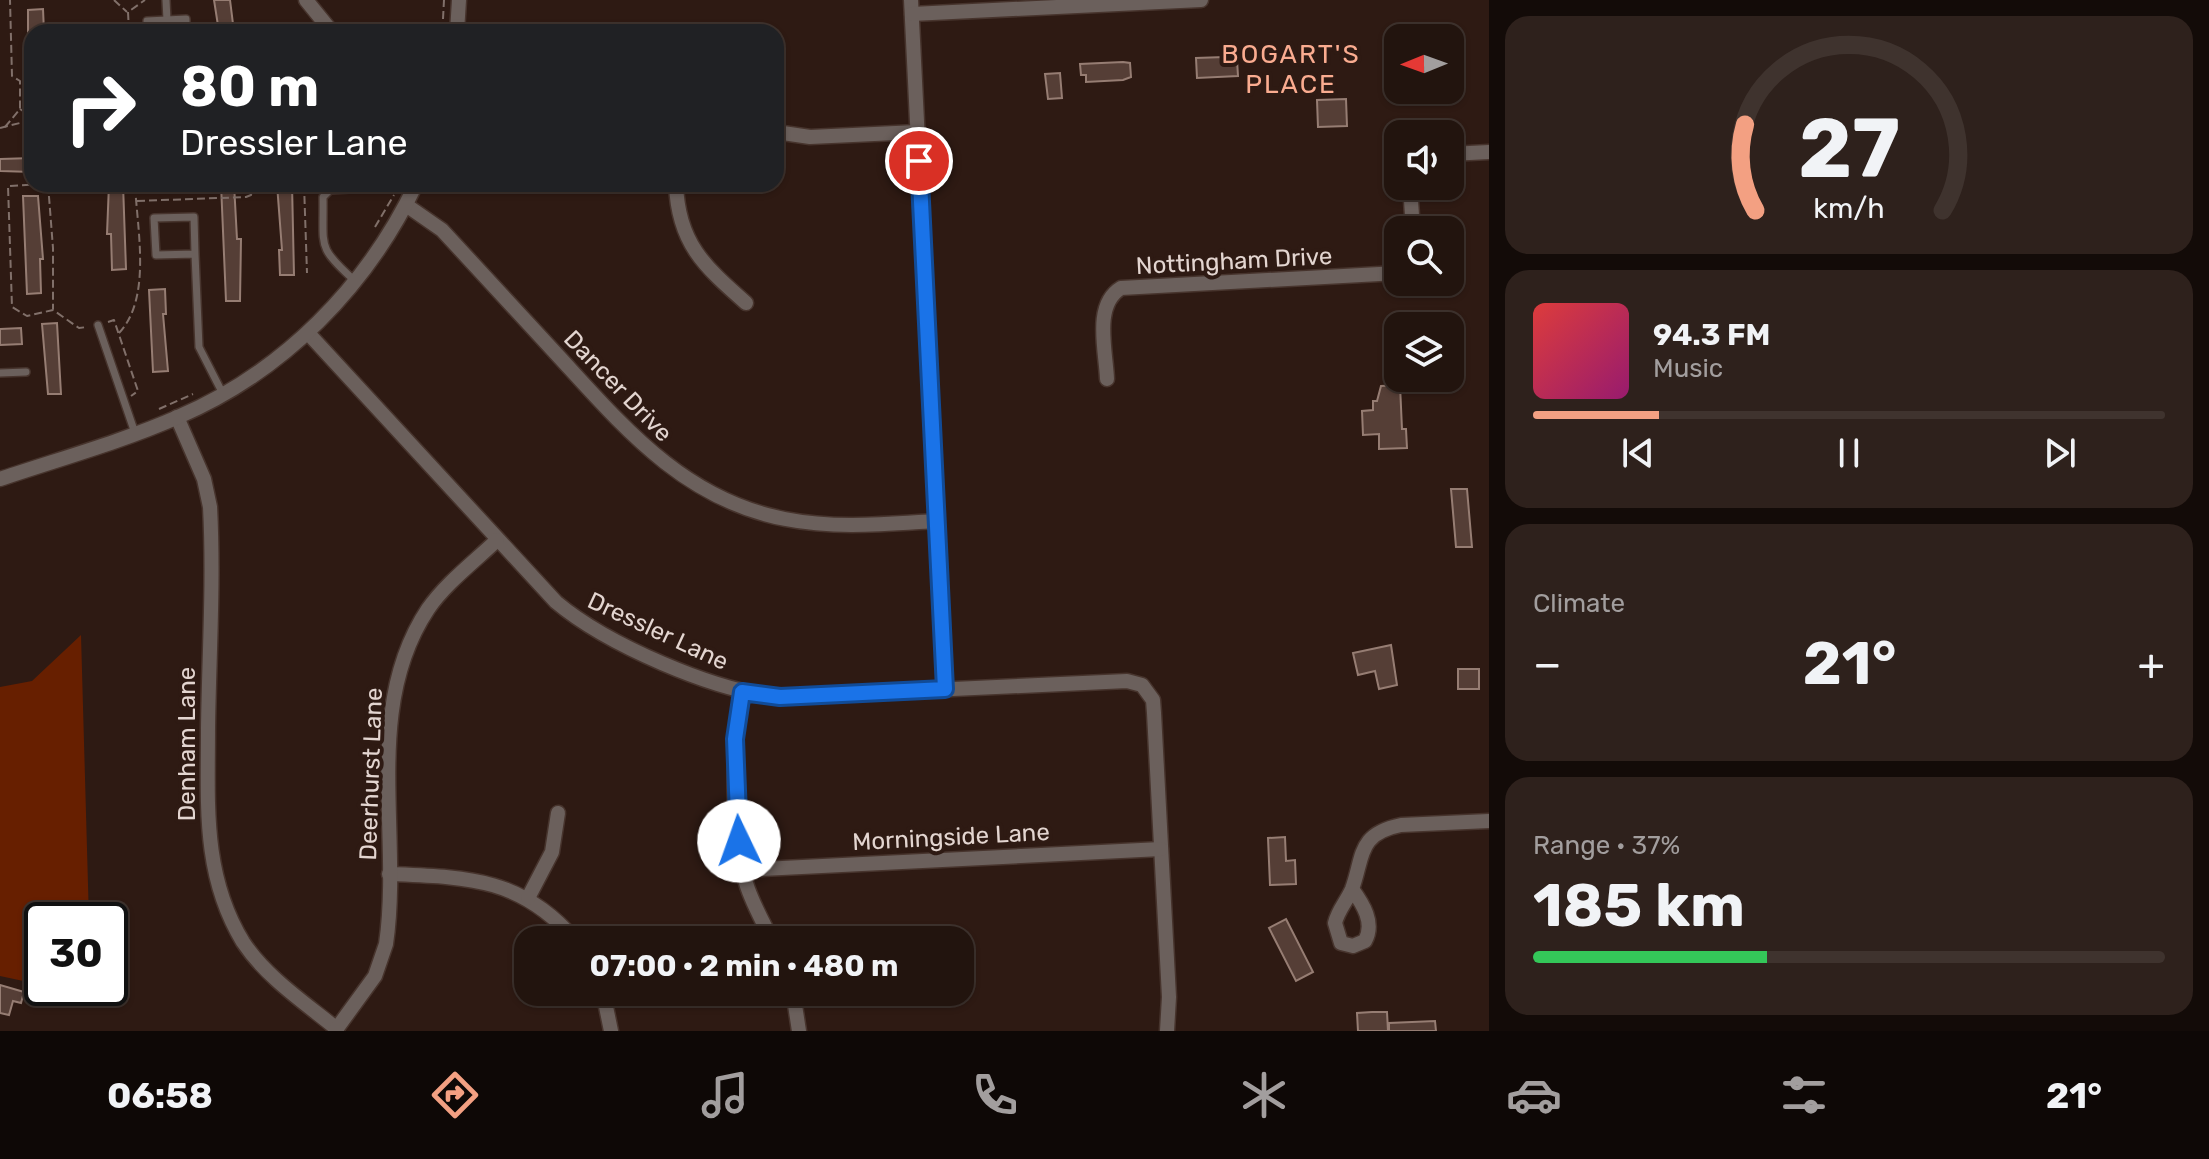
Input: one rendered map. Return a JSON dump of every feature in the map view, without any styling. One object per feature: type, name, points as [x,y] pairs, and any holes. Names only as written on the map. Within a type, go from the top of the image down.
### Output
[{"type":"street","points":[[306,0],[326,24]]},
{"type":"street","points":[[451,24],[459,0]]},
{"type":"street","points":[[945,689],[912,7],[1201,0]]},
{"type":"street","points":[[784,133],[810,137],[917,132]]},
{"type":"street","points":[[1464,153],[1489,152]]},
{"type":"street","points":[[0,479],[177,417],[223,394],[308,333],[355,281],[412,192]]},
{"type":"street","points":[[677,192],[678,213],[695,253],[746,303]]},
{"type":"street","name":"Dancer Drive","points":[[406,205],[442,230],[636,441],[689,482],[749,510],[784,519],[843,525],[936,521]]},
{"type":"street","name":"Nottingham Drive","points":[[1107,379],[1104,314],[1109,298],[1121,288],[1384,274]]},
{"type":"street","name":"Dressler Lane","points":[[308,333],[548,595],[580,621],[674,666],[742,692],[780,697],[1127,681],[1142,685],[1153,700],[1169,997],[1167,1031]]},
{"type":"street","name":"Denham Lane","points":[[177,417],[204,479],[210,507],[208,832],[217,886],[232,922],[251,952],[284,986],[336,1030]]},
{"type":"street","name":"Deerhurst Lane","points":[[336,1030],[365,993],[382,958],[388,928],[391,714],[396,680],[409,641],[430,606],[497,540]]},
{"type":"street","points":[[742,692],[735,739],[743,870],[752,900],[765,926]]},
{"type":"street","points":[[528,898],[552,852],[558,813]]},
{"type":"street","points":[[1352,889],[1361,852],[1369,841],[1390,828],[1489,821]]},
{"type":"street","name":"Morningside Lane","points":[[743,870],[1161,849]]},
{"type":"street","points":[[389,874],[475,879],[528,898],[562,926]]},
{"type":"street","points":[[606,1006],[611,1031]]},
{"type":"street","points":[[795,1006],[799,1031]]},
{"type":"lane","points":[[166,0],[167,20]]},
{"type":"lane","points":[[147,24],[147,21],[186,19],[186,24]]},
{"type":"lane","points":[[328,192],[323,197],[326,255],[355,281]]},
{"type":"lane","points":[[195,254],[156,255],[154,218],[194,217],[199,347],[223,394]]},
{"type":"lane","points":[[98,325],[135,433]]},
{"type":"lane","points":[[0,373],[26,372]]},
{"type":"path","points":[[2,128],[20,109],[20,81],[12,76],[10,0]]},
{"type":"path","points":[[114,0],[128,12],[129,24]]},
{"type":"path","points":[[128,12],[145,0]]},
{"type":"path","points":[[444,0],[449,24]]},
{"type":"path","points":[[20,109],[24,112]]},
{"type":"path","points":[[2,128],[24,121]]},
{"type":"path","points":[[24,185],[8,186],[12,307],[27,316],[53,310],[79,328],[114,320],[138,391],[124,401]]},
{"type":"path","points":[[48,192],[53,310]]},
{"type":"path","points":[[118,334],[132,319],[138,293],[135,192]]},
{"type":"path","points":[[136,201],[246,197],[252,192]]},
{"type":"path","points":[[304,192],[307,273]]},
{"type":"path","points":[[372,233],[395,192]]},
{"type":"path","points":[[157,410],[203,389]]},
{"type":"shaded area","points":[[81,635],[88,902],[24,902],[24,981],[0,976],[0,687],[32,681]]},
{"type":"building","points":[[214,0],[230,0],[233,24],[218,24]]},
{"type":"building","points":[[43,9],[44,24],[28,24],[28,10]]},
{"type":"building","points":[[1224,57],[1224,61],[1237,60],[1238,76],[1197,78],[1196,58]]},
{"type":"building","points":[[1130,63],[1131,77],[1123,80],[1086,82],[1086,75],[1081,75],[1080,64]]},
{"type":"building","points":[[1060,73],[1062,98],[1048,99],[1045,74]]},
{"type":"building","points":[[1346,99],[1347,126],[1318,127],[1317,100]]},
{"type":"building","points":[[24,158],[24,172],[0,171],[0,159]]},
{"type":"building","points":[[109,192],[123,192],[126,269],[112,270],[111,234],[107,234]]},
{"type":"building","points":[[221,192],[234,192],[237,239],[241,239],[240,301],[226,301]]},
{"type":"building","points":[[278,192],[292,192],[294,275],[280,275],[279,250],[282,250]]},
{"type":"building","points":[[23,196],[38,196],[43,259],[40,259],[41,293],[27,294]]},
{"type":"building","points":[[165,289],[166,314],[163,314],[168,371],[153,372],[149,290]]},
{"type":"building","points":[[57,323],[61,394],[48,394],[42,324]]},
{"type":"building","points":[[21,328],[22,344],[0,345],[0,329]]},
{"type":"building","points":[[1381,386],[1384,386],[1384,392],[1400,392],[1402,429],[1406,429],[1407,448],[1379,449],[1379,434],[1363,435],[1362,411],[1373,410],[1373,401],[1377,401]]},
{"type":"building","points":[[1451,489],[1467,489],[1472,547],[1456,547]]},
{"type":"building","points":[[1391,645],[1397,685],[1379,689],[1375,671],[1358,675],[1353,653]]},
{"type":"building","points":[[1458,669],[1479,669],[1479,689],[1458,689]]},
{"type":"building","points":[[1285,837],[1286,861],[1295,860],[1296,884],[1270,885],[1268,838]]},
{"type":"building","points":[[1286,919],[1313,972],[1296,981],[1269,928]]},
{"type":"building","points":[[0,985],[24,992],[21,1003],[13,1001],[9,1015],[0,1013]]},
{"type":"building","points":[[1387,1012],[1388,1031],[1358,1031],[1357,1013]]},
{"type":"building","points":[[1435,1021],[1436,1031],[1389,1031],[1389,1023]]},
{"type":"district","name":"BOGART'S PLACE","points":[[1291,69]]},
{"type":"route","points":[[739,841],[735,739],[742,692],[780,697],[945,689],[919,161]]}]
